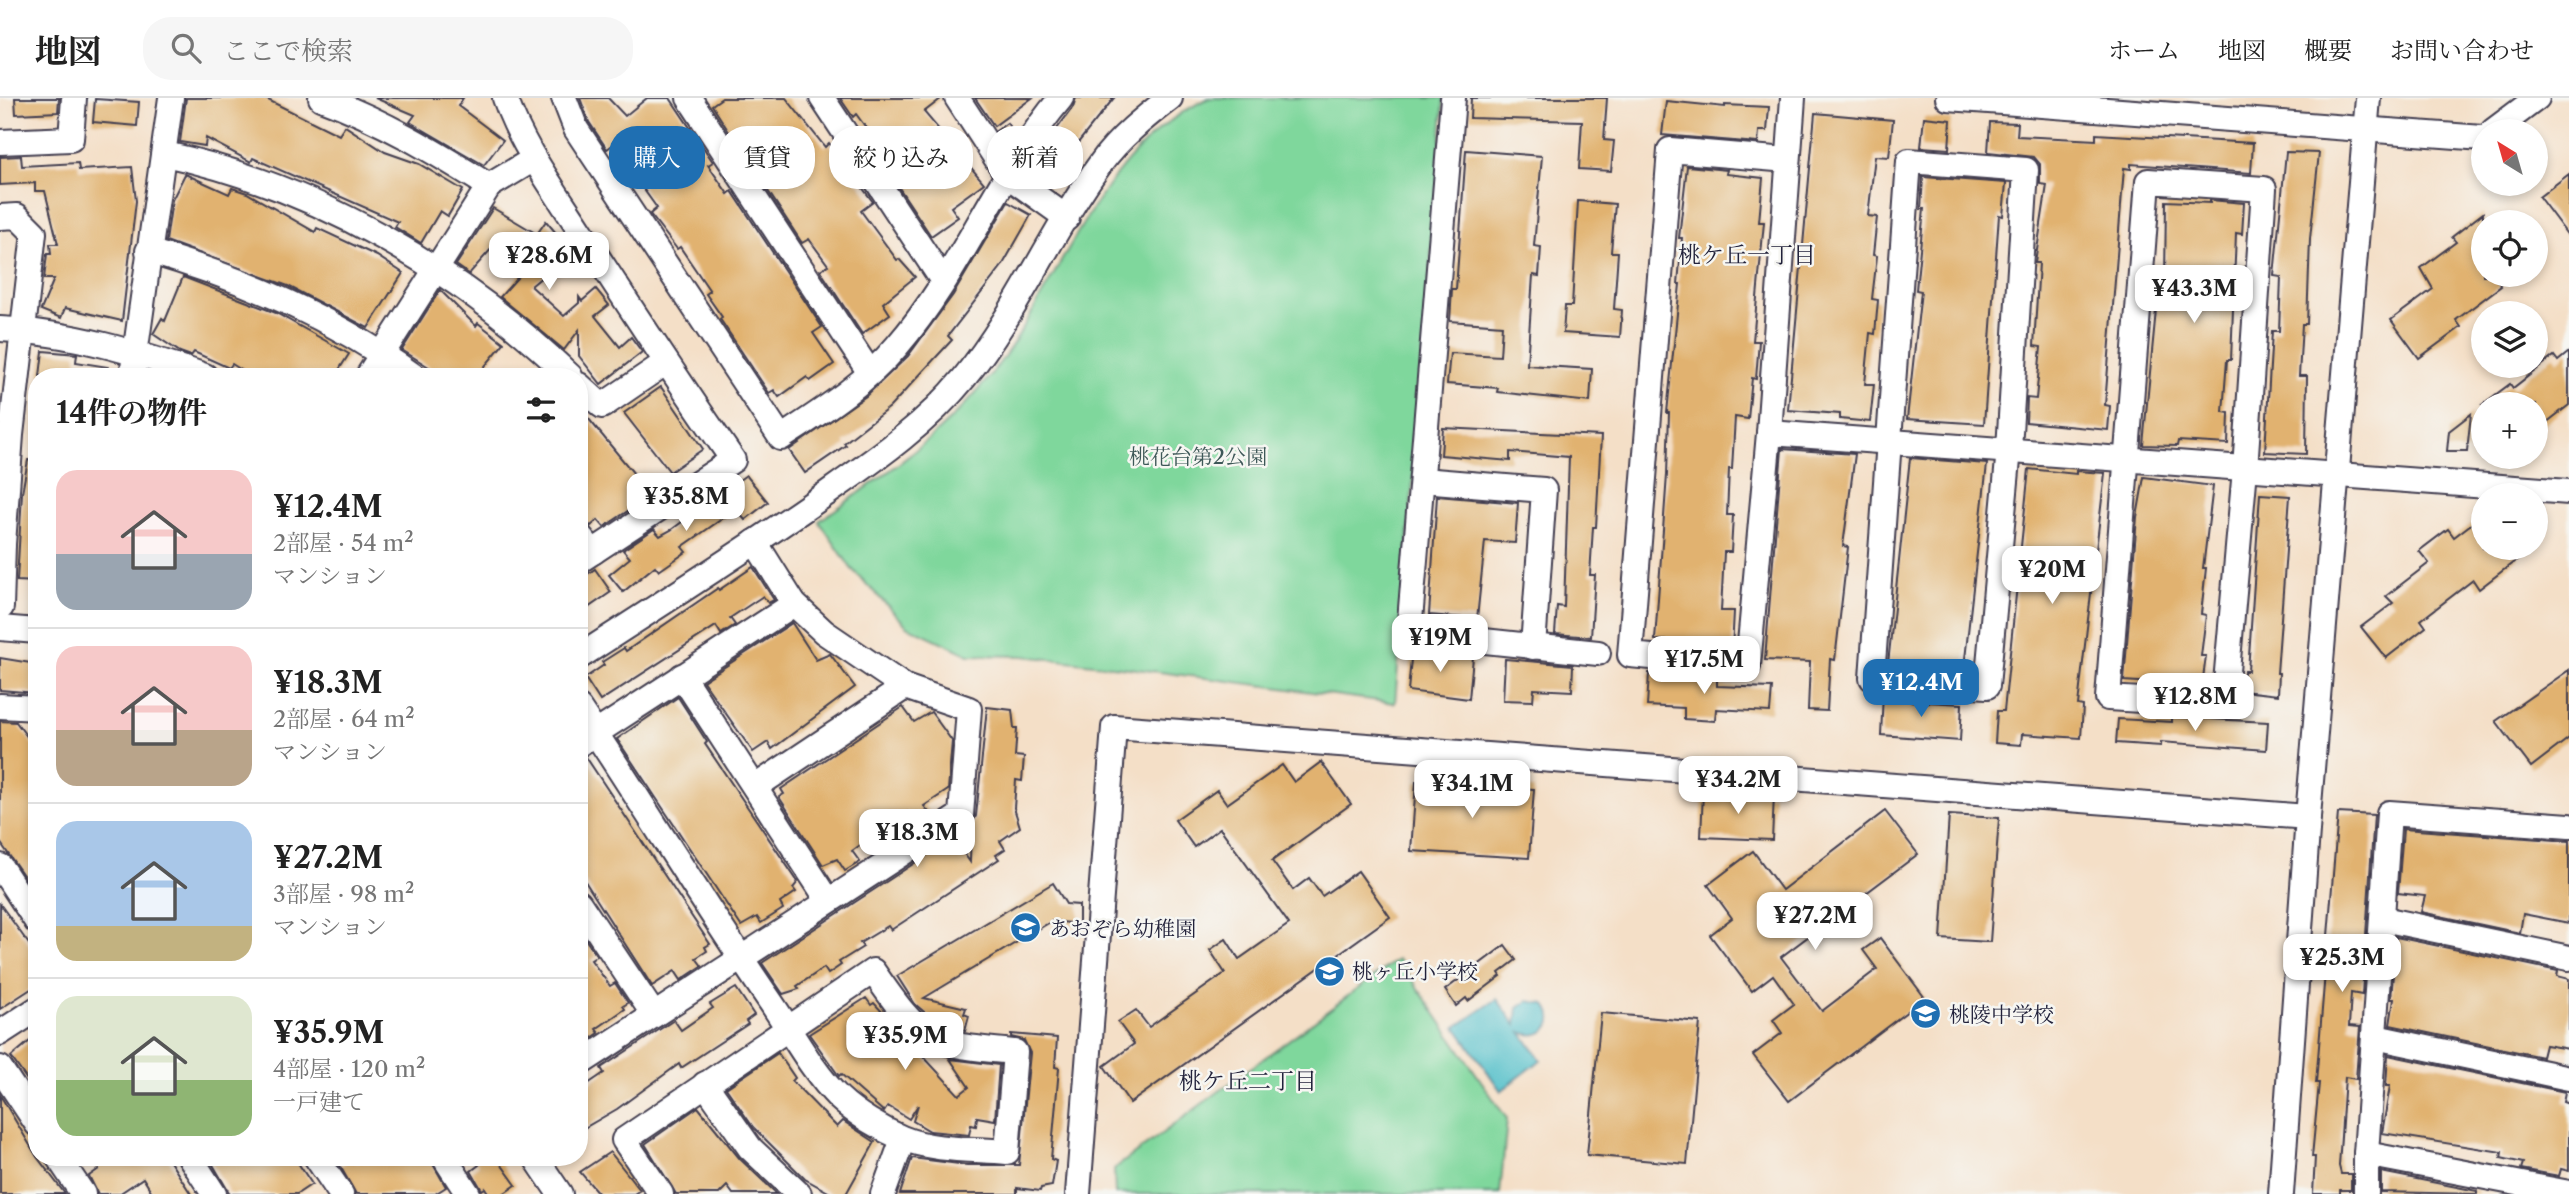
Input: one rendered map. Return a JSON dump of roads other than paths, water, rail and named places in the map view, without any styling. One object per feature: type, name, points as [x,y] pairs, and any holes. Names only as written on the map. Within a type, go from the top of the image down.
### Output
[{"type":"street","points":[[0,142],[71,139],[74,98]]},
{"type":"street","points":[[132,368],[171,98]]},
{"type":"street","points":[[321,98],[355,110],[422,144],[489,187]]},
{"type":"street","points":[[505,98],[513,122],[534,159],[665,363],[733,460],[588,547]]},
{"type":"street","points":[[564,98],[576,129],[781,438],[845,396],[897,347],[943,281],[999,189]]},
{"type":"street","points":[[689,98],[870,373]]},
{"type":"street","points":[[822,98],[943,281]]},
{"type":"street","points":[[957,98],[987,144]]},
{"type":"street","points":[[1041,126],[1061,98]]},
{"type":"street","points":[[588,651],[892,447],[964,378],[1101,162],[1142,119],[1170,98]]},
{"type":"street","points":[[1453,98],[1409,633],[1515,642],[1533,647],[1598,653]]},
{"type":"street","points":[[1788,160],[1670,150],[1630,655],[1748,666],[1769,433],[1793,98]]},
{"type":"street","points":[[1960,98],[2160,106],[2366,129],[2471,137]]},
{"type":"street","points":[[2281,1194],[2308,817],[2368,98]]},
{"type":"street","points":[[2509,119],[2537,98]]},
{"type":"street","points":[[165,154],[217,165],[299,196],[370,231],[436,270],[530,338],[562,368]]},
{"type":"street","points":[[373,368],[489,187],[534,159]]},
{"type":"street","points":[[1909,161],[2026,170],[2009,449],[1987,686],[1872,678],[1889,442],[1909,161]]},
{"type":"street","points":[[2148,181],[2264,189],[2245,469],[2224,705],[2108,698],[2148,181]]},
{"type":"street","points":[[1027,189],[1067,218]]},
{"type":"street","points":[[0,217],[17,216],[34,233],[25,330],[6,435],[1,607]]},
{"type":"street","points":[[148,251],[224,273],[312,312],[402,368]]},
{"type":"street","points":[[0,328],[25,330],[133,351],[182,368]]},
{"type":"street","points":[[588,394],[601,406],[665,363]]},
{"type":"street","points":[[1769,433],[2569,492]]},
{"type":"street","points":[[1422,480],[1544,490],[1533,647]]},
{"type":"street","points":[[588,1058],[961,815],[969,709],[905,687],[824,632],[794,604],[755,541]]},
{"type":"street","points":[[661,1194],[624,1140],[705,1084],[789,1028],[873,971],[915,1027],[935,1040],[957,1046],[1015,1052],[1007,1152],[943,1147],[903,1139],[870,1121],[840,1098],[816,1070],[789,1028],[588,738],[794,604]]},
{"type":"street","points":[[0,628],[28,630]]},
{"type":"street","points":[[682,676],[828,900]]},
{"type":"street","points":[[755,788],[905,687]]},
{"type":"street","points":[[1077,1194],[1114,727],[2308,817]]},
{"type":"street","points":[[2366,1194],[2366,1154],[2389,813],[2569,826]]},
{"type":"street","points":[[0,866],[28,908]]},
{"type":"street","points":[[588,916],[654,1015]]},
{"type":"street","points":[[2383,919],[2569,958]]},
{"type":"street","points":[[0,1033],[28,1015]]},
{"type":"street","points":[[2375,1037],[2569,1078]]},
{"type":"street","points":[[0,1069],[28,1111]]},
{"type":"street","points":[[705,1084],[750,1148],[799,1194]]},
{"type":"street","points":[[883,1194],[903,1139]]},
{"type":"street","points":[[2366,1154],[2569,1193]]},
{"type":"street","points":[[64,1166],[83,1194]]},
{"type":"street","points":[[196,1166],[214,1194]]},
{"type":"street","points":[[322,1166],[341,1194]]},
{"type":"street","points":[[450,1166],[468,1194]]},
{"type":"street","points":[[539,1166],[549,1190]]},
{"type":"water","points":[[1497,999],[1516,1025],[1518,1008],[1528,1001],[1545,1004],[1551,1018],[1547,1029],[1542,1032],[1521,1032],[1541,1060],[1501,1091],[1456,1027]]},
{"type":"place","name":"あおぞら幼稚園","points":[[1026,928]]},
{"type":"place","name":"桃ヶ丘小学校","points":[[1329,971]]},
{"type":"place","name":"桃陵中学校","points":[[1926,1014]]},
{"type":"district","name":"桃ケ丘一丁目","points":[[1747,255]]},
{"type":"district","name":"桃ケ丘二丁目","points":[[1248,1081]]},
{"type":"park label","name":"桃花台第2公園","points":[[1198,456]]}]
